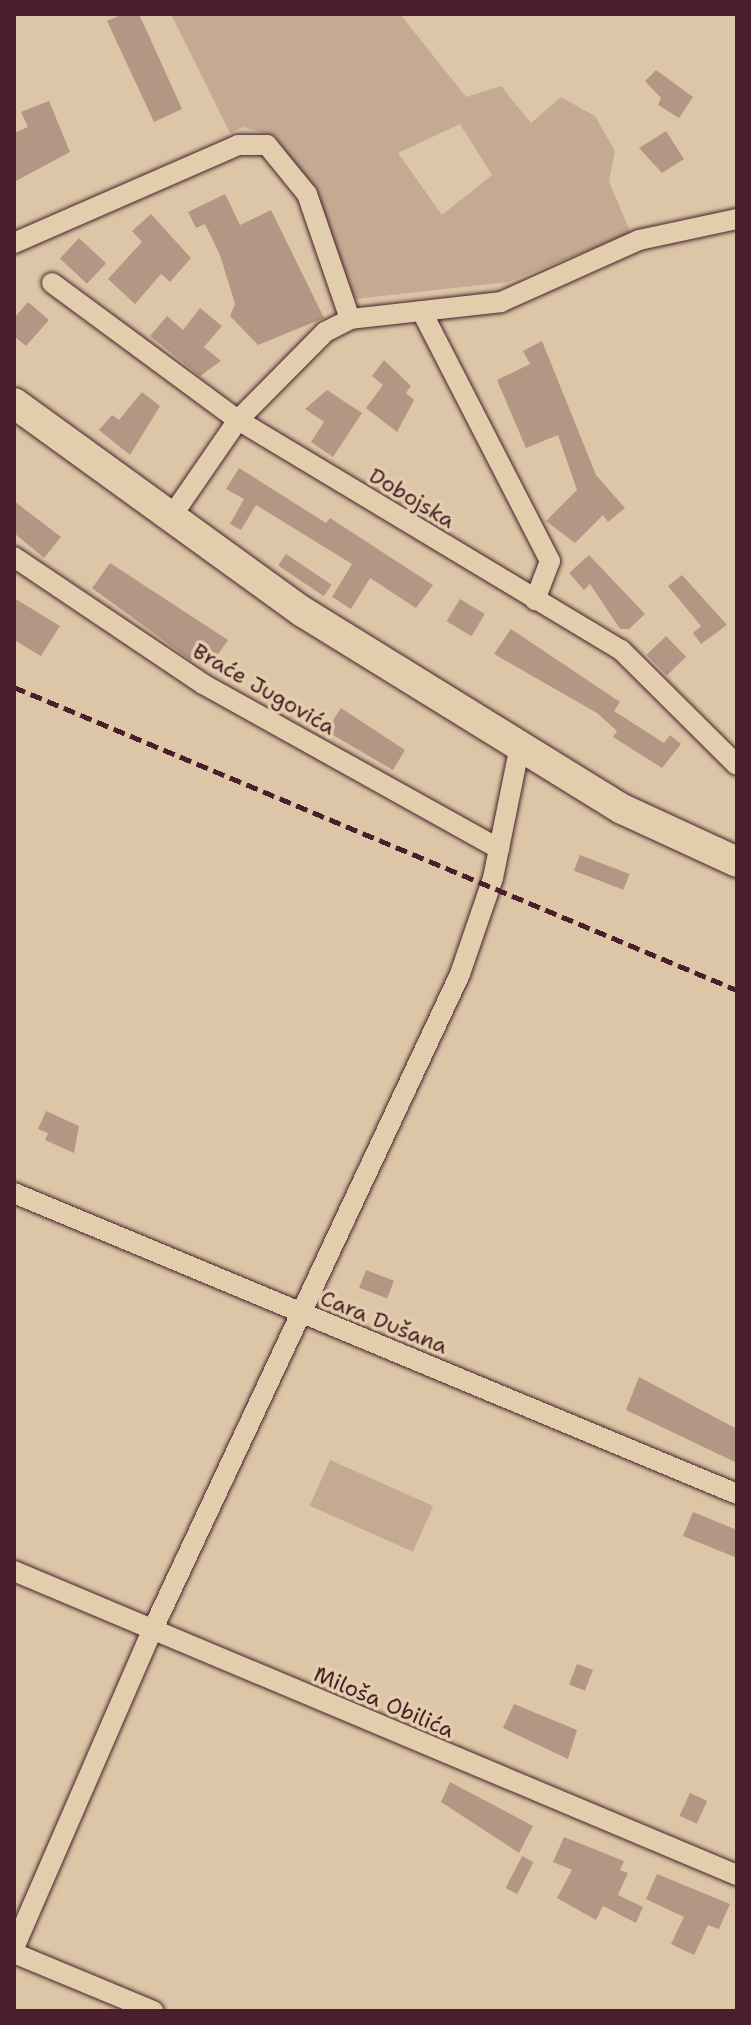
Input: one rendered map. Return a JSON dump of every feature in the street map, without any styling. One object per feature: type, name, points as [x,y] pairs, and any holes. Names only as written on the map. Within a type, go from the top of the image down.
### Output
[{"type":"main road","points":[[14,403],[169,520],[519,750],[737,862]]},
{"type":"street","points":[[14,243],[238,145],[267,145],[292,166],[307,194],[350,319]]},
{"type":"street","points":[[169,520],[238,420],[300,353],[350,319],[501,302],[639,240],[735,223]]},
{"type":"street","name":"Dobojska","points":[[52,283],[238,420],[621,650],[737,765]]},
{"type":"street","points":[[422,312],[550,561],[535,600]]},
{"type":"street","name":"Braće Jugovića","points":[[14,557],[203,684],[499,849]]},
{"type":"street","points":[[153,2011],[14,1951],[152,1631],[298,1313],[460,974],[499,849],[519,750]]},
{"type":"street","name":"Cara Dušana","points":[[14,1193],[737,1494]]},
{"type":"street","name":"Miloša Obilića","points":[[14,1571],[737,1875]]},
{"type":"shaded area","points":[[171,14],[400,14],[466,97],[501,86],[531,123],[561,97],[595,116],[615,151],[609,182],[631,233],[508,282],[355,299],[311,186],[275,136],[243,127],[230,133]],"holes":[[[460,124],[492,175],[442,215],[398,153]]]},
{"type":"shaded area","points":[[330,1460],[433,1506],[413,1552],[310,1506]]},
{"type":"building","points":[[123,14],[139,14],[182,109],[154,122],[107,21]]},
{"type":"building","points":[[656,70],[693,97],[679,118],[658,105],[661,98],[645,81]]},
{"type":"building","points":[[49,101],[70,152],[14,182],[14,133],[28,127],[21,112]]},
{"type":"building","points":[[666,131],[684,159],[662,173],[639,148]]},
{"type":"building","points":[[225,194],[240,225],[271,210],[324,318],[258,345],[230,316],[235,304],[220,255],[205,224],[196,228],[188,212]]},
{"type":"building","points":[[151,214],[191,258],[170,282],[161,274],[135,304],[108,279],[142,242],[132,231]]},
{"type":"building","points":[[79,238],[106,263],[87,284],[60,258]]},
{"type":"building","points":[[28,302],[49,320],[26,346],[14,336],[14,318]]},
{"type":"building","points":[[200,308],[222,326],[204,347],[221,361],[200,376],[150,336],[167,316],[183,330]]},
{"type":"building","points":[[542,341],[596,475],[625,508],[608,522],[603,515],[575,543],[546,521],[577,490],[558,435],[526,448],[497,380],[530,364],[523,351]]},
{"type":"building","points":[[384,360],[411,386],[406,393],[414,400],[397,432],[366,408],[383,385],[372,376]]},
{"type":"building","points":[[327,390],[362,413],[333,457],[311,442],[324,422],[305,409]]},
{"type":"building","points":[[142,392],[160,406],[130,455],[99,430],[112,415],[119,420]]},
{"type":"building","points":[[239,468],[326,523],[330,518],[433,585],[416,608],[370,578],[351,609],[332,597],[352,564],[256,505],[241,530],[230,524],[244,499],[226,489]]},
{"type":"building","points":[[14,501],[61,537],[44,558],[14,533]]},
{"type":"building","points":[[286,554],[332,585],[324,596],[278,566]]},
{"type":"building","points":[[589,555],[645,614],[629,629],[620,629],[590,584],[584,590],[569,573]]},
{"type":"building","points":[[110,563],[228,640],[214,660],[199,650],[192,661],[92,588]]},
{"type":"building","points":[[682,575],[727,625],[701,644],[693,633],[701,626],[668,586]]},
{"type":"building","points":[[14,598],[60,626],[41,656],[14,640]]},
{"type":"building","points":[[460,599],[485,614],[471,636],[447,621]]},
{"type":"building","points":[[511,629],[620,702],[614,711],[664,743],[670,735],[681,744],[662,768],[613,737],[617,731],[597,713],[494,654]]},
{"type":"building","points":[[666,636],[686,657],[667,676],[647,655]]},
{"type":"building","points":[[341,708],[405,750],[393,770],[326,731]]},
{"type":"building","points":[[580,855],[629,874],[623,890],[574,871]]},
{"type":"building","points":[[46,1111],[79,1126],[74,1153],[45,1140],[48,1133],[38,1129]]},
{"type":"building","points":[[366,1270],[394,1281],[387,1298],[359,1288]]},
{"type":"building","points":[[639,1377],[737,1429],[737,1463],[626,1410]]},
{"type":"building","points":[[693,1512],[737,1530],[737,1558],[683,1536]]},
{"type":"building","points":[[577,1664],[593,1670],[585,1691],[569,1685]]},
{"type":"building","points":[[514,1704],[577,1730],[568,1759],[503,1728]]},
{"type":"building","points":[[450,1782],[533,1826],[519,1853],[441,1802]]},
{"type":"building","points":[[690,1793],[707,1801],[697,1824],[679,1816]]},
{"type":"building","points":[[564,1837],[624,1861],[620,1870],[628,1873],[618,1895],[643,1907],[636,1923],[603,1906],[596,1920],[557,1898],[572,1870],[553,1862]]},
{"type":"building","points":[[522,1856],[534,1862],[517,1894],[506,1888]]},
{"type":"building","points":[[657,1874],[730,1904],[719,1929],[708,1925],[694,1955],[671,1944],[684,1917],[646,1899]]},
{"type":"railway","points":[[14,687],[737,990]]}]
